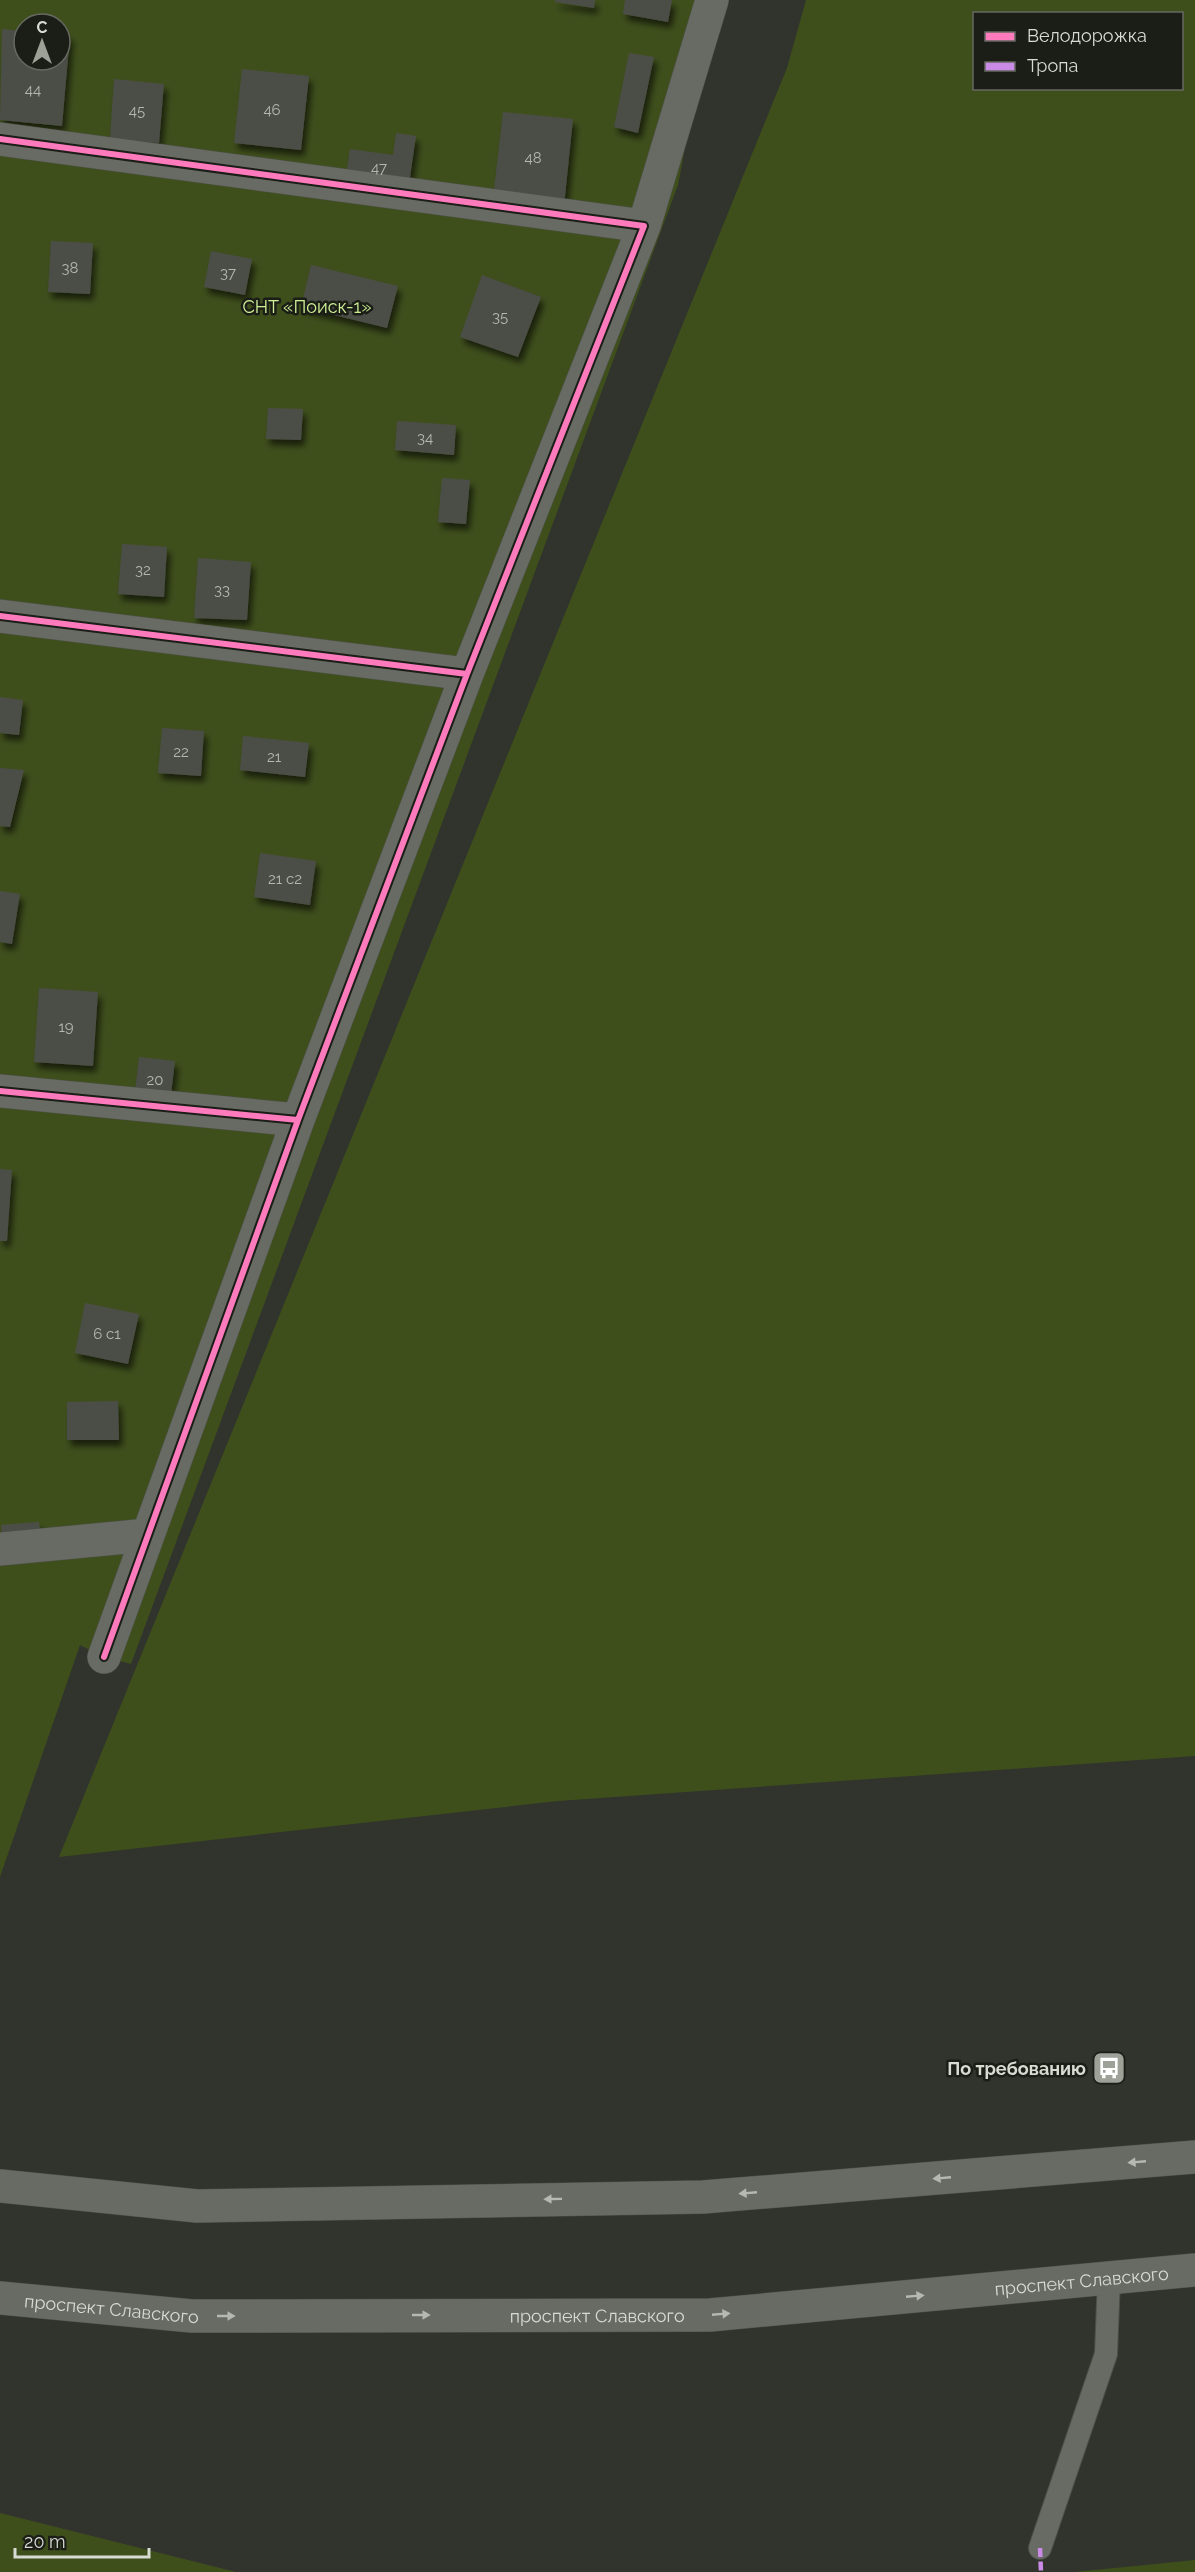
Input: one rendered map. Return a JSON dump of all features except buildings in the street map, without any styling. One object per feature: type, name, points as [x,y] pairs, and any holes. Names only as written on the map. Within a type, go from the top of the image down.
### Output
[{"type":"street","points":[[104,1657],[298,1120],[467,674],[644,226],[712,0]]},
{"type":"street","points":[[0,139],[644,226]]},
{"type":"street","points":[[0,616],[467,674]]},
{"type":"street","points":[[0,1091],[298,1120]]},
{"type":"street","points":[[0,1549],[148,1535]]},
{"type":"street","points":[[0,2186],[197,2206],[703,2197],[1195,2157]]},
{"type":"street","name":"проспект Славского","points":[[0,2298],[192,2316],[710,2315],[1195,2270]]},
{"type":"lane","points":[[1040,2548],[1106,2354],[1109,2278]]},
{"type":"green space","name":"СНТ «Поиск-1»","points":[[0,0],[713,0],[678,185],[131,1664],[104,1657],[80,1645],[0,1877]]},
{"type":"green space","points":[[806,0],[1195,0],[1195,1756],[558,1801],[59,1857],[787,68]]},
{"type":"green space","points":[[0,2513],[236,2572],[0,2572]]},
{"type":"green space","points":[[1195,2560],[1195,2572],[1075,2572]]},
{"type":"marked path","points":[[1040,2548],[1041,2572]]},
{"type":"cycle path","points":[[0,139],[644,226],[467,674],[298,1120]]},
{"type":"cycle path","points":[[0,616],[467,674]]},
{"type":"cycle path","points":[[0,1091],[298,1120],[104,1657]]},
{"type":"place","name":"По требованию","points":[[1109,2068]]}]
